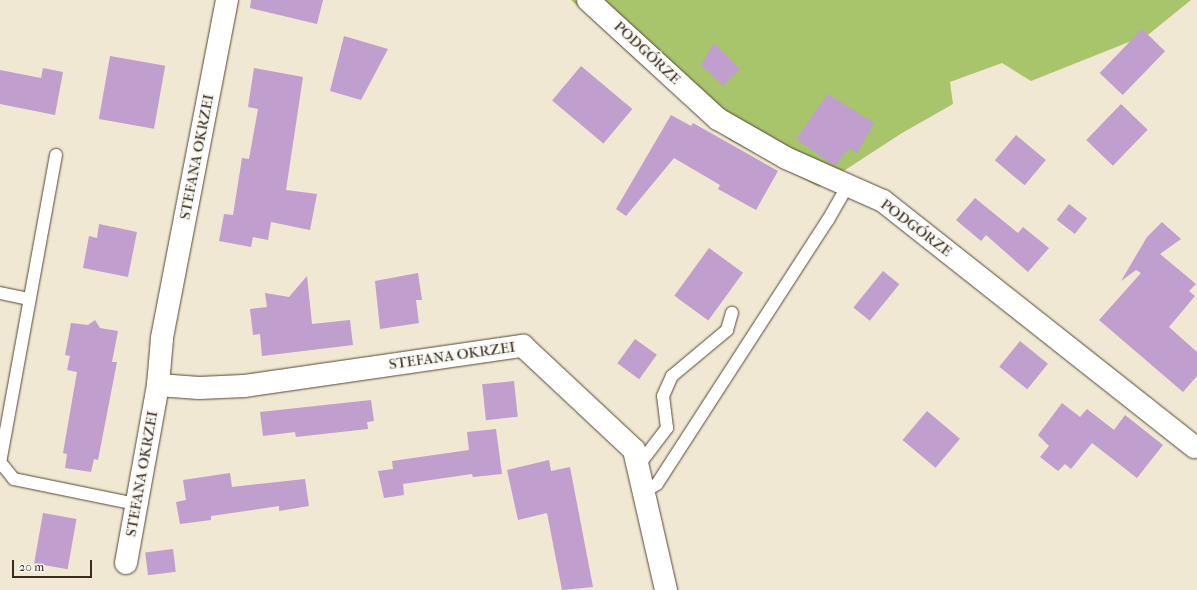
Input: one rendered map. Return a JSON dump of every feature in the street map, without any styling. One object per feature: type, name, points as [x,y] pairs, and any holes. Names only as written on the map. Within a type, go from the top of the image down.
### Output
[{"type":"street","name":"STEFANA OKRZEI","points":[[126,563],[158,385],[162,339],[227,0]]},
{"type":"street","name":"PODGÓRZE","points":[[588,0],[718,119],[786,158],[883,201],[1196,448]]},
{"type":"street","name":"STEFANA OKRZEI","points":[[158,385],[199,388],[244,386],[523,346],[634,450],[666,590]]},
{"type":"lane","points":[[56,155],[0,462],[14,479],[136,504]]},
{"type":"lane","points":[[644,492],[657,484],[820,233],[848,185]]},
{"type":"lane","points":[[0,293],[29,299]]},
{"type":"lane","points":[[638,466],[667,428],[662,396],[672,376],[727,330],[732,313]]},
{"type":"green space","points":[[571,0],[1191,0],[1149,34],[1031,81],[1002,63],[950,82],[953,104],[902,133],[819,187],[730,140],[646,69]]},
{"type":"building","points":[[251,0],[323,0],[317,24],[250,8]]},
{"type":"building","points":[[1142,29],[1165,51],[1123,95],[1100,73]]},
{"type":"building","points":[[344,36],[388,49],[361,100],[330,91]]},
{"type":"building","points":[[714,43],[740,69],[723,86],[701,65]]},
{"type":"building","points":[[110,56],[165,66],[154,129],[99,119]]},
{"type":"building","points":[[581,66],[632,109],[603,144],[552,100]]},
{"type":"building","points":[[43,68],[63,72],[55,115],[0,104],[0,70],[41,78]]},
{"type":"building","points":[[254,68],[303,77],[286,190],[317,194],[310,230],[271,222],[268,240],[253,237],[251,247],[219,241],[224,214],[233,215],[242,158],[249,159],[258,109],[248,107]]},
{"type":"building","points":[[828,94],[874,123],[857,153],[849,148],[835,166],[796,139]]},
{"type":"building","points":[[1121,104],[1148,130],[1113,166],[1086,140]]},
{"type":"building","points":[[671,115],[691,126],[693,123],[778,171],[756,210],[718,189],[720,185],[674,158],[626,216],[616,209]]},
{"type":"building","points":[[1016,135],[1046,160],[1025,185],[995,160]]},
{"type":"building","points":[[975,198],[1018,233],[1023,227],[1049,248],[1028,272],[986,235],[981,241],[956,220]]},
{"type":"building","points":[[1069,204],[1087,218],[1075,234],[1057,220]]},
{"type":"building","points":[[1162,222],[1181,239],[1160,254],[1196,284],[1189,291],[1195,296],[1169,327],[1197,352],[1197,376],[1183,392],[1099,320],[1141,273],[1136,270],[1121,281],[1147,237]]},
{"type":"building","points":[[99,224],[137,232],[128,277],[83,268],[89,236],[97,238]]},
{"type":"building","points":[[709,248],[743,273],[708,320],[674,296]]},
{"type":"building","points":[[883,271],[899,284],[870,321],[853,308]]},
{"type":"building","points":[[418,273],[422,300],[416,300],[419,323],[380,329],[375,281]]},
{"type":"building","points":[[307,276],[312,324],[350,320],[353,345],[262,356],[260,334],[253,335],[250,309],[267,307],[265,293],[289,297]]},
{"type":"building","points":[[95,320],[100,328],[118,331],[112,362],[117,362],[98,460],[94,459],[91,472],[65,468],[67,454],[63,453],[77,372],[67,370],[70,356],[65,355],[71,323],[88,325]]},
{"type":"building","points":[[635,339],[657,355],[639,379],[617,363]]},
{"type":"building","points":[[1020,341],[1048,364],[1027,389],[999,367]]},
{"type":"building","points":[[514,381],[518,417],[486,420],[482,384]]},
{"type":"building","points":[[371,400],[374,421],[367,422],[368,429],[296,437],[295,432],[263,436],[260,412]]},
{"type":"building","points":[[1062,403],[1080,417],[1087,409],[1114,430],[1125,415],[1163,445],[1137,478],[1092,443],[1071,469],[1065,464],[1058,471],[1040,457],[1049,446],[1038,435]]},
{"type":"building","points":[[927,411],[960,439],[936,468],[903,440]]},
{"type":"building","points":[[496,429],[502,474],[473,477],[472,474],[403,484],[404,495],[384,498],[378,471],[393,469],[392,461],[469,450],[467,432]]},
{"type":"building","points":[[549,460],[551,471],[570,467],[593,587],[562,590],[547,513],[518,520],[507,470]]},
{"type":"building","points":[[230,473],[232,487],[305,479],[309,506],[279,511],[279,506],[211,516],[211,520],[180,524],[176,502],[186,500],[183,480]]},
{"type":"building","points":[[43,513],[76,519],[68,569],[34,563]]},
{"type":"building","points":[[173,549],[176,572],[148,575],[145,552]]}]
